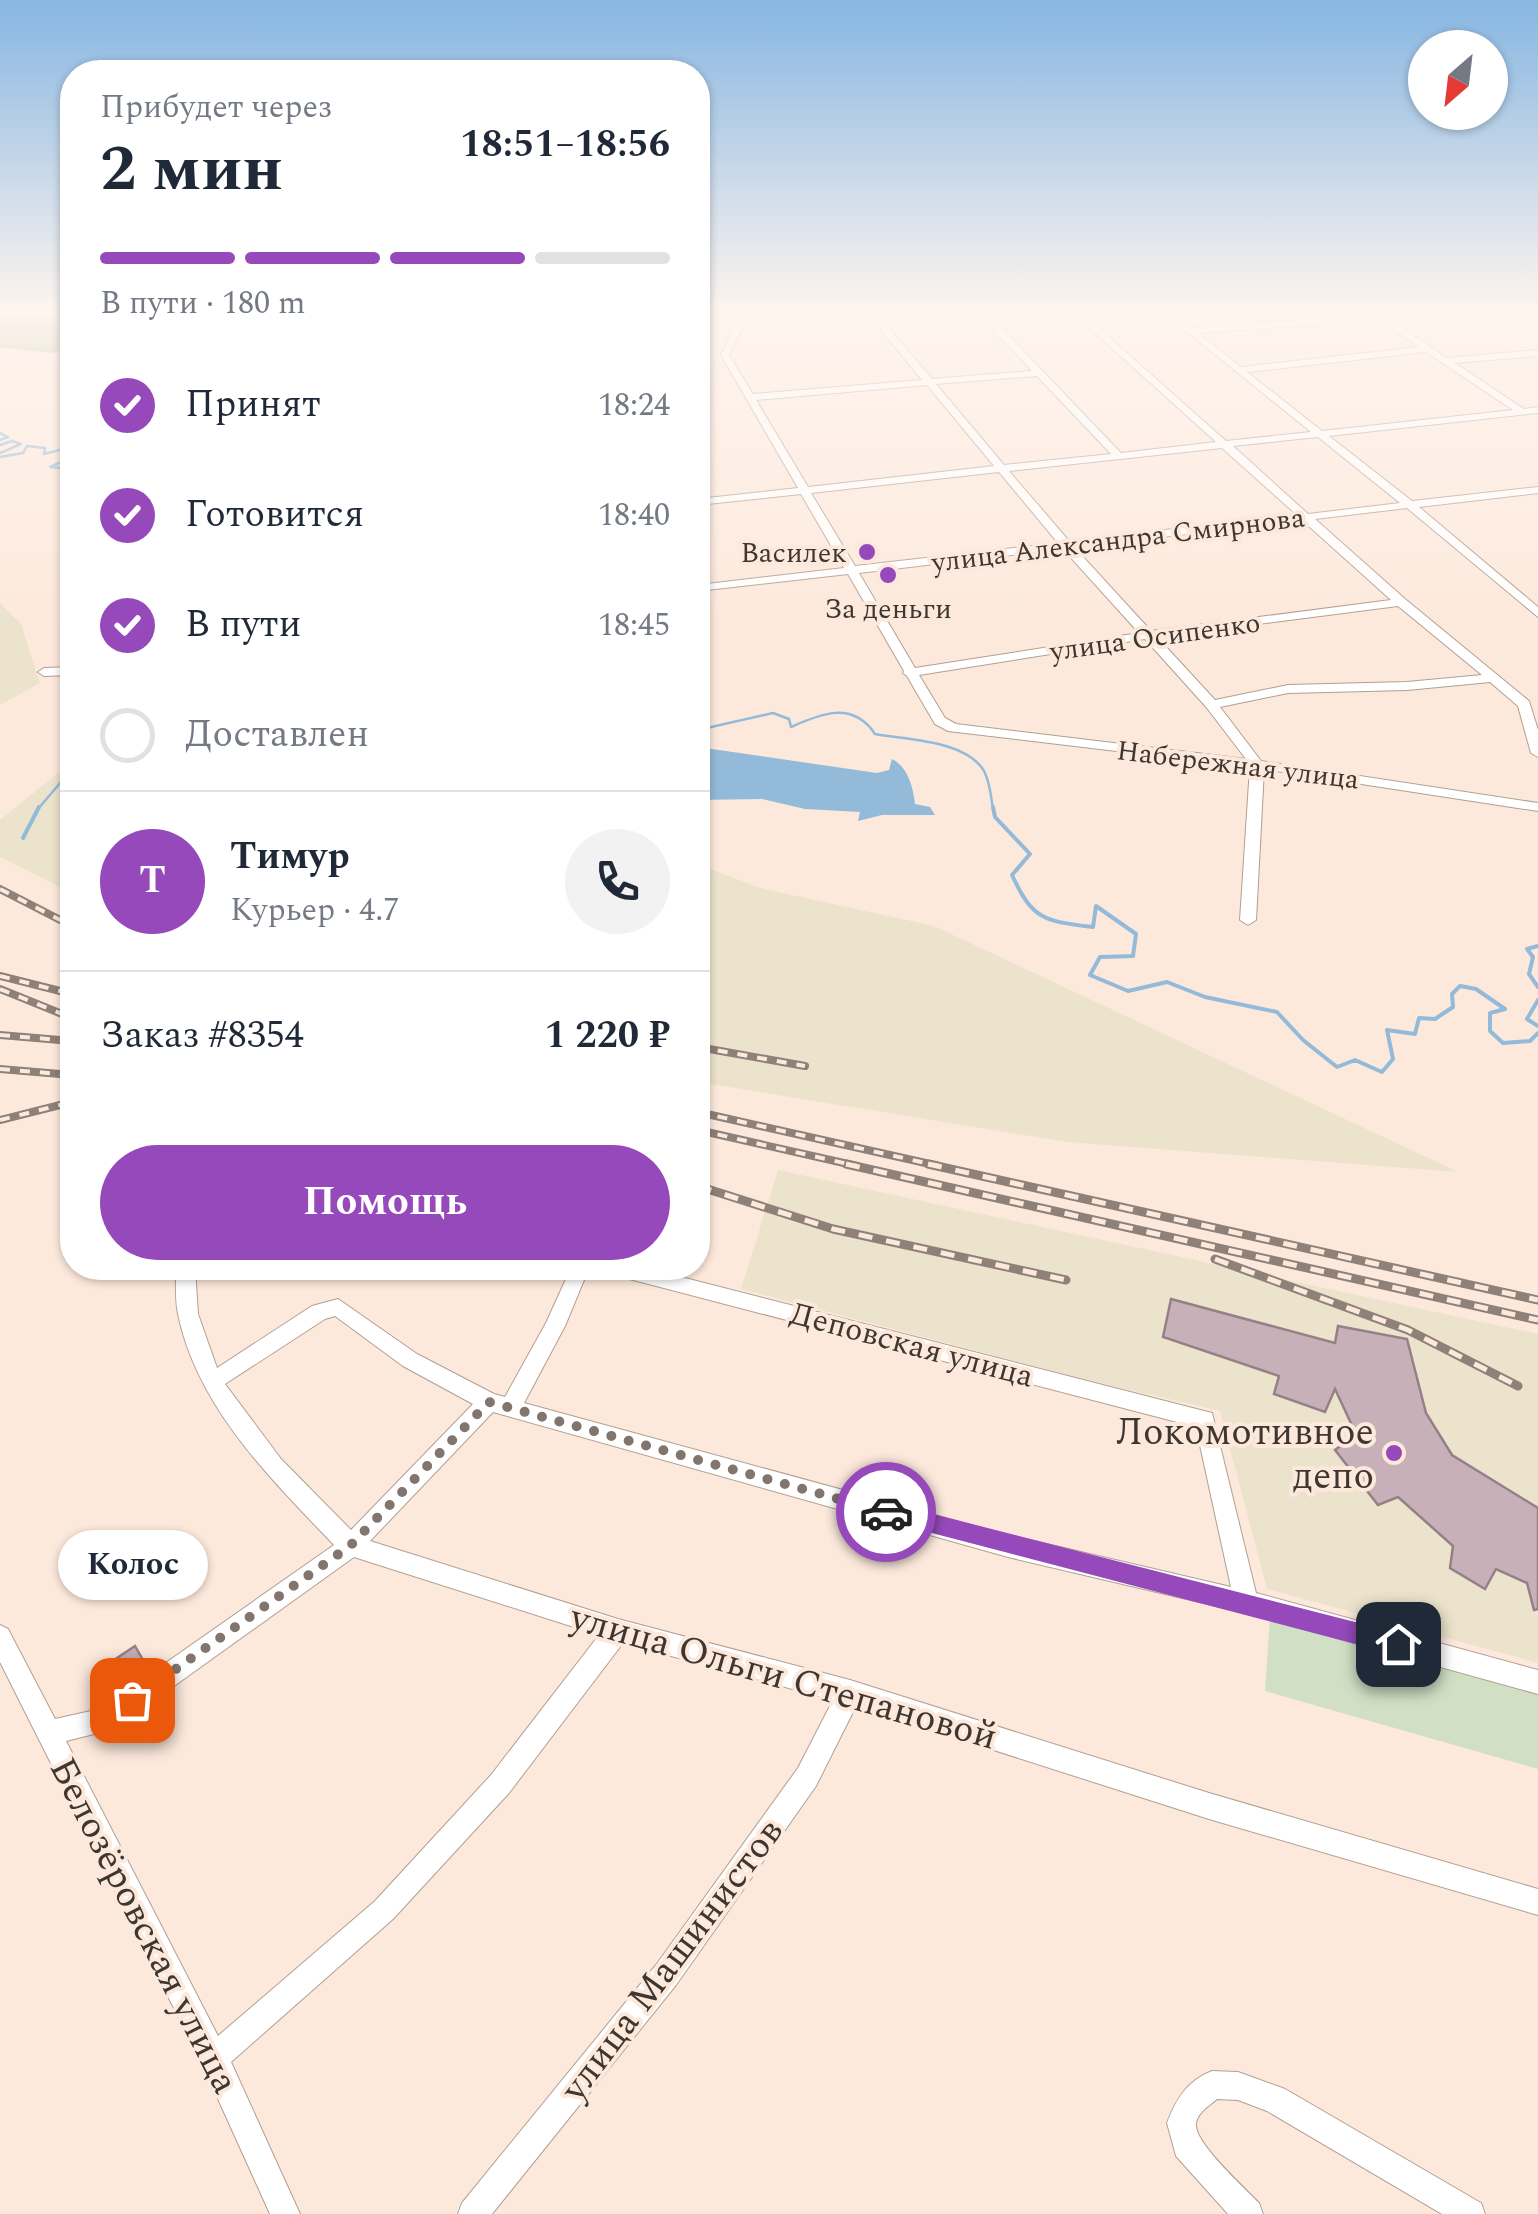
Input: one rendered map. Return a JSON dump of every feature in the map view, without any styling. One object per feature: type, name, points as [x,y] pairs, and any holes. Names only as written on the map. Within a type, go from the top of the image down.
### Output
[{"type":"street","points":[[763,417],[910,673]]},
{"type":"street","points":[[957,417],[1064,543],[1212,705],[1257,764],[1248,920]]},
{"type":"street","points":[[1082,417],[1119,456]]},
{"type":"street","points":[[1196,417],[1401,602],[1524,704],[1538,753]]},
{"type":"street","points":[[1297,417],[1538,613]]},
{"type":"street","points":[[710,501],[1472,417]]},
{"type":"street","name":"улица Александра Смирнова","points":[[710,587],[1538,490]]},
{"type":"street","points":[[1516,594],[1538,590]]},
{"type":"street","name":"улица Осипенко","points":[[910,673],[1147,635],[1401,602]]},
{"type":"street","points":[[44,672],[60,671]]},
{"type":"street","name":"Набережная улица","points":[[910,673],[940,722],[953,728],[1257,764],[1538,807]]},
{"type":"street","points":[[1212,705],[1288,689],[1407,686],[1493,678]]},
{"type":"street","points":[[1524,704],[1538,695]]},
{"type":"street","name":"улица Ольги Степановой","points":[[185,1280],[188,1314],[212,1382],[273,1466],[350,1546],[618,1630],[850,1692],[1209,1806],[1538,1902]]},
{"type":"street","points":[[48,1734],[105,1720],[350,1546],[500,1405],[555,1326],[575,1280]]},
{"type":"street","name":"Деповская улица","points":[[664,1280],[1205,1420],[1246,1602]]},
{"type":"street","points":[[212,1382],[318,1312],[338,1307],[410,1360],[500,1405],[1008,1546],[1246,1602],[1538,1682]]},
{"type":"street","points":[[214,2058],[384,1910],[500,1784],[618,1630]]},
{"type":"street","name":"Белозёровская улица","points":[[0,1637],[214,2058],[285,2214]]},
{"type":"street","name":"улица Машинистов","points":[[474,2214],[666,1975],[807,1777],[850,1692]]},
{"type":"street","points":[[1248,2214],[1186,2146],[1181,2122],[1191,2102],[1212,2086],[1238,2086],[1275,2100],[1470,2214]]},
{"type":"shaded area","points":[[0,603],[21,624],[40,683],[0,705]]},
{"type":"shaded area","points":[[60,772],[60,887],[0,857],[0,820]]},
{"type":"shaded area","points":[[710,869],[760,888],[934,926],[1458,1172],[1067,1142],[710,1084]]},
{"type":"shaded area","points":[[778,1170],[1538,1334],[1538,1663],[1267,1589],[1220,1411],[741,1289]]},
{"type":"green space","points":[[1270,1616],[1538,1688],[1538,1769],[1265,1691]]},
{"type":"water","points":[[710,749],[877,773],[889,770],[892,759],[906,772],[915,804],[930,807],[935,815],[882,815],[858,821],[860,812],[805,809],[762,799],[710,800]]},
{"type":"building","name":"Локомотивное депо","points":[[1171,1299],[1335,1343],[1338,1326],[1407,1339],[1426,1413],[1452,1455],[1538,1508],[1538,1609],[1534,1610],[1527,1583],[1496,1569],[1485,1589],[1450,1568],[1453,1546],[1398,1497],[1378,1505],[1335,1450],[1356,1434],[1335,1389],[1325,1412],[1274,1394],[1279,1376],[1163,1337]]},
{"type":"building","points":[[135,1646],[147,1667],[107,1694],[96,1672]]},
{"type":"waterway","points":[[0,433],[8,437],[0,440]]},
{"type":"waterway","points":[[0,445],[12,441],[21,444],[0,453]]},
{"type":"waterway","points":[[0,457],[23,453],[27,446],[45,448],[44,454],[60,450]]},
{"type":"waterway","points":[[60,462],[50,467],[60,468]]},
{"type":"waterway","points":[[710,727],[773,713],[789,719],[791,727],[825,714],[847,714],[857,717],[875,734],[934,743],[964,753],[984,771],[993,809]]},
{"type":"waterway","points":[[38,809],[60,783]]},
{"type":"waterway","points":[[23,838],[39,807]]},
{"type":"waterway","points":[[993,807],[995,817],[1030,854],[1012,875],[1034,910],[1052,920],[1093,927],[1096,906],[1136,934],[1133,956],[1100,957],[1090,975],[1128,991],[1167,982],[1205,997],[1277,1012],[1303,1040],[1337,1067],[1355,1060],[1382,1072],[1393,1059],[1387,1030],[1415,1034],[1419,1018],[1435,1019],[1453,1007],[1452,994],[1460,986],[1476,989],[1505,1009],[1490,1013],[1490,1031],[1503,1043],[1530,1041],[1538,1033]]},
{"type":"waterway","points":[[1538,946],[1527,949],[1533,957],[1529,974],[1538,987]]},
{"type":"waterway","points":[[1538,1000],[1527,1019],[1538,1026]]},
{"type":"railway","points":[[0,889],[60,920]]},
{"type":"railway","points":[[0,976],[60,991]]},
{"type":"railway","points":[[0,989],[60,1013]]},
{"type":"railway","points":[[0,1035],[60,1040]]},
{"type":"railway","points":[[710,1049],[805,1066]]},
{"type":"railway","points":[[0,1069],[60,1074]]},
{"type":"railway","points":[[0,1120],[60,1105]]},
{"type":"railway","points":[[710,1115],[939,1166]]},
{"type":"railway","points":[[710,1133],[857,1166]]},
{"type":"railway","points":[[846,1164],[1538,1320]]},
{"type":"railway","points":[[928,1164],[1538,1300]]},
{"type":"railway","points":[[710,1190],[833,1229],[1066,1280]]},
{"type":"railway","points":[[1215,1259],[1408,1330],[1518,1386]]},
{"type":"way so far","points":[[132,1700],[350,1546],[489,1402],[886,1512]]},
{"type":"place","name":"Василек","points":[[867,552]]},
{"type":"place","name":"За деньги","points":[[888,575]]},
{"type":"place","name":"Локомотивное депо","points":[[1394,1453]]},
{"type":"place","name":"Колос","points":[[132,1700]]},
{"type":"route","points":[[886,1512],[1398,1644]]}]
